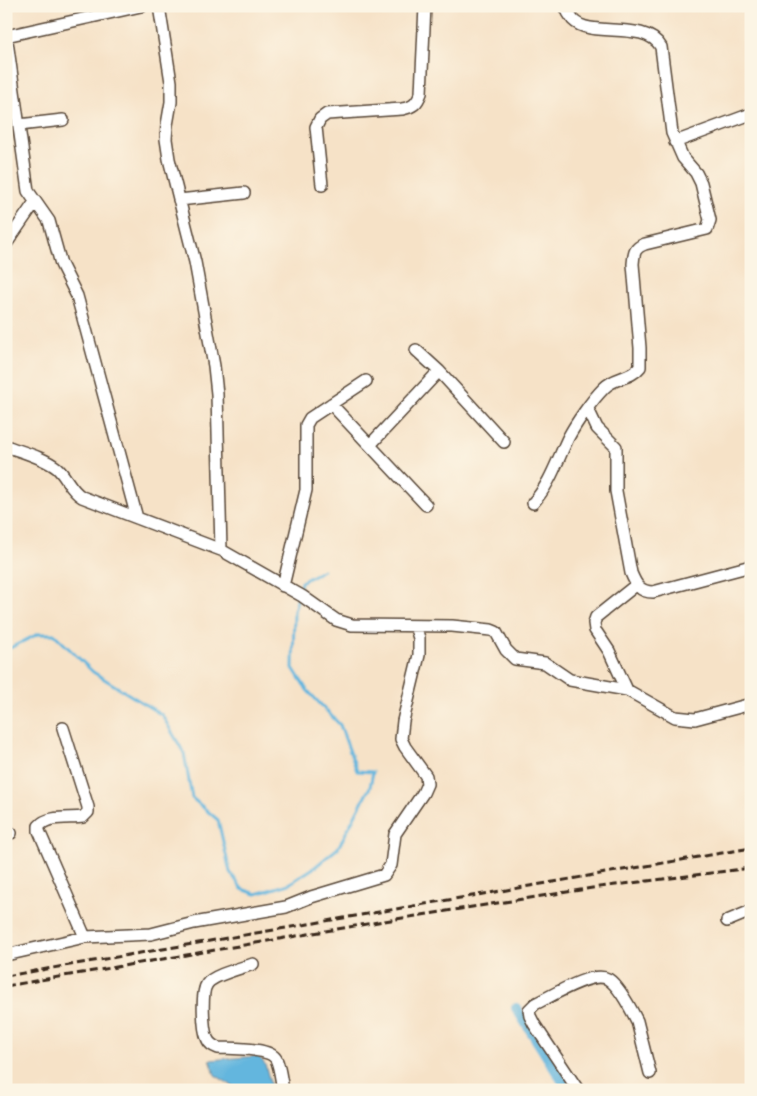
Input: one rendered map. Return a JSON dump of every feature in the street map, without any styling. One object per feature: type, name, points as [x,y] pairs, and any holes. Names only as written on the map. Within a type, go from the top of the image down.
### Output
[{"type":"street","points":[[137,518],[77,296],[61,264],[49,221],[28,191],[6,35],[141,6]]},
{"type":"street","points":[[159,6],[171,82],[166,139],[169,159],[195,262],[215,376],[221,550]]},
{"type":"street","points":[[322,185],[316,127],[320,119],[327,114],[412,107],[418,101],[421,93],[424,6]]},
{"type":"street","points":[[533,502],[544,490],[569,437],[604,388],[614,381],[631,375],[640,367],[633,264],[634,251],[637,247],[645,244],[700,232],[707,229],[710,225],[701,183],[696,173],[683,158],[672,133],[669,104],[664,83],[661,47],[657,40],[638,32],[581,25],[574,21],[565,6]]},
{"type":"street","points":[[675,142],[751,114]]},
{"type":"street","points":[[19,125],[63,120]]},
{"type":"street","points":[[179,200],[244,193]]},
{"type":"street","points":[[6,244],[35,202]]},
{"type":"street","points":[[416,350],[439,371],[504,442]]},
{"type":"street","points":[[370,446],[439,371]]},
{"type":"street","points":[[284,586],[306,490],[306,425],[310,418],[366,381]]},
{"type":"street","points":[[331,404],[426,505]]},
{"type":"street","points":[[588,409],[598,428],[616,447],[616,491],[631,573],[636,585],[645,592],[653,592],[751,566]]},
{"type":"street","points":[[6,446],[40,459],[56,468],[71,489],[82,497],[221,550],[302,596],[336,620],[344,623],[352,625],[452,626],[491,630],[496,632],[506,650],[514,659],[544,663],[570,680],[627,690],[665,713],[684,720],[695,719],[751,704]]},
{"type":"street","points":[[627,690],[609,651],[595,630],[594,623],[596,617],[636,585]]},
{"type":"street","points":[[6,955],[85,937],[151,934],[194,922],[286,907],[310,897],[384,876],[391,865],[395,834],[428,784],[426,776],[401,739],[402,721],[419,656],[419,638],[415,626]]},
{"type":"street","points":[[63,728],[88,806],[88,812],[83,817],[42,822],[39,826],[39,831],[85,937]]},
{"type":"street","points":[[727,921],[751,912]]},
{"type":"street","points":[[253,964],[212,979],[206,985],[204,992],[207,1039],[211,1045],[218,1048],[265,1051],[273,1055],[277,1060],[283,1090]]},
{"type":"street","points":[[578,1090],[534,1024],[529,1010],[535,1004],[593,977],[605,978],[614,984],[633,1013],[637,1021],[650,1073]]},
{"type":"water","points":[[258,1056],[265,1064],[272,1090],[239,1090],[215,1075],[210,1060]]},
{"type":"waterway","points":[[299,591],[301,582],[323,570]]},
{"type":"waterway","points":[[6,650],[38,634],[54,634],[93,672],[162,715],[184,753],[192,798],[218,820],[230,872],[242,889],[256,894],[289,884],[315,867],[338,848],[370,787],[373,772],[357,771],[340,725],[307,690],[293,668],[294,611],[298,597]]},
{"type":"waterway","points":[[516,1008],[568,1090]]},
{"type":"railway","points":[[6,976],[751,848]]},
{"type":"railway","points":[[6,986],[378,922],[599,887],[751,868]]}]
